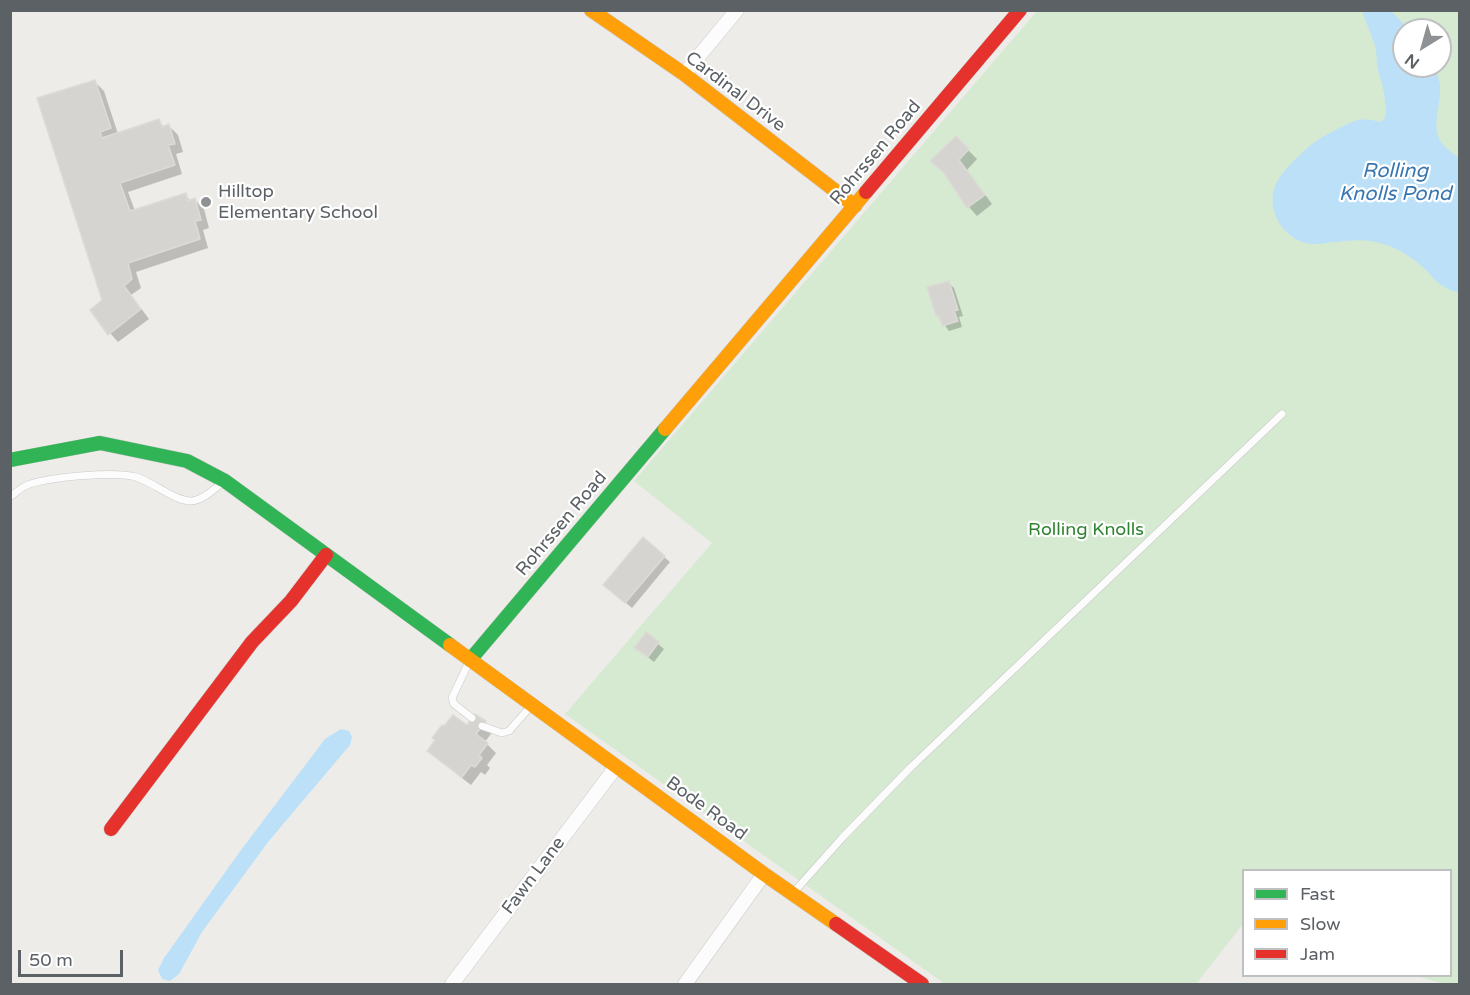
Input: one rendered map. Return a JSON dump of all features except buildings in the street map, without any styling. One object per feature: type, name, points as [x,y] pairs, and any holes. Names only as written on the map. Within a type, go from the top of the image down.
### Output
[{"type":"street","name":"Cardinal Drive","points":[[591,10],[684,74],[855,206]]},
{"type":"street","points":[[684,74],[737,10]]},
{"type":"street","name":"Rohrssen Road","points":[[470,660],[1020,10]]},
{"type":"street","points":[[10,460],[100,443],[187,461],[225,481],[470,660]]},
{"type":"street","points":[[111,829],[252,642],[291,601],[326,555]]},
{"type":"street","name":"Bode Road","points":[[470,660],[793,894],[922,984]]},
{"type":"street","name":"Fawn Lane","points":[[452,984],[616,767]]},
{"type":"street","points":[[685,984],[764,873]]},
{"type":"lane","points":[[793,894],[842,838],[910,768],[1282,414]]},
{"type":"lane","points":[[10,497],[27,484],[106,474],[134,476],[184,501],[194,501],[225,481]]},
{"type":"lane","points":[[470,660],[452,698],[454,704],[472,718]]},
{"type":"lane","points":[[482,726],[502,733],[509,731],[532,704]]},
{"type":"green space","name":"Rolling Knolls","points":[[1037,11],[1459,11],[1459,984],[1444,984],[1420,977],[1452,977],[1452,869],[1242,869],[1242,925],[1196,984],[945,984],[565,714],[712,543],[634,481]]},
{"type":"water","name":"Rolling Knolls Pond","points":[[1362,11],[1391,11],[1398,18],[1392,18],[1392,78],[1438,78],[1440,90],[1436,125],[1438,137],[1459,158],[1459,293],[1441,285],[1426,270],[1395,248],[1366,241],[1305,243],[1288,233],[1276,218],[1274,189],[1287,168],[1306,149],[1338,128],[1358,120],[1381,122],[1385,118],[1384,92],[1377,66],[1376,48]]},
{"type":"water","points":[[341,729],[349,731],[352,737],[350,745],[268,842],[202,932],[179,974],[170,981],[162,979],[158,970],[164,958],[241,850],[325,739]]},
{"type":"traffic: fast","points":[[470,660],[665,429]]},
{"type":"traffic: fast","points":[[10,460],[100,443],[187,461],[225,481],[450,645]]},
{"type":"traffic: slow","points":[[591,10],[684,74],[855,206]]},
{"type":"traffic: slow","points":[[665,429],[866,192]]},
{"type":"traffic: slow","points":[[450,645],[836,924]]},
{"type":"traffic: jam","points":[[866,192],[1020,10]]},
{"type":"traffic: jam","points":[[111,829],[252,642],[291,601],[326,555]]},
{"type":"traffic: jam","points":[[836,924],[922,984]]},
{"type":"place","name":"Hilltop Elementary School","points":[[206,202]]}]
